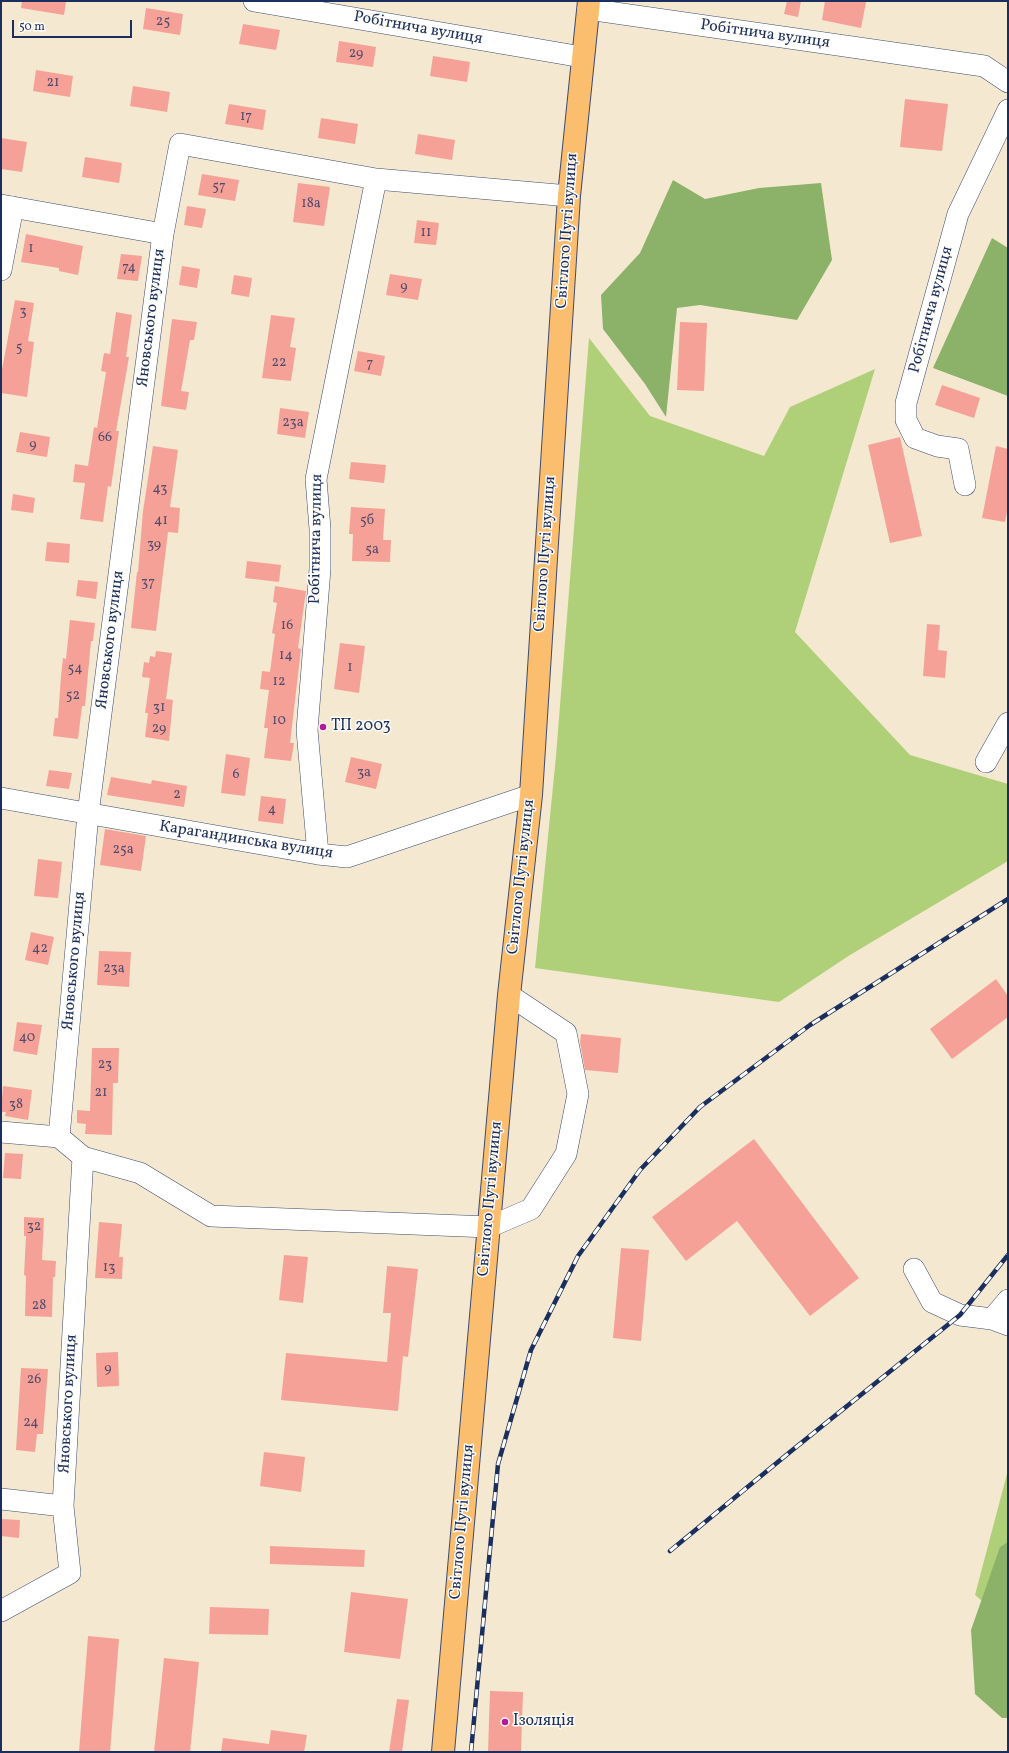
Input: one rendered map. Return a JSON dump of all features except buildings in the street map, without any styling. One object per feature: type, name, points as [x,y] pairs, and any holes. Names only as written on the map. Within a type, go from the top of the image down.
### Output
[{"type":"main road","name":"Світлого Путі вулиця","points":[[443,1752],[509,995],[531,795],[569,196],[588,5]]},
{"type":"street","name":"Робітнича вулиця","points":[[254,1],[582,58]]},
{"type":"street","name":"Робітнича вулиця","points":[[588,5],[984,66],[1008,82]]},
{"type":"street","name":"Робітнича вулиця","points":[[965,485],[958,449],[937,446],[915,438],[906,420],[906,403],[958,214],[1008,110]]},
{"type":"street","name":"Яновського вулиця","points":[[59,1137],[88,814],[164,234],[180,144],[376,180]]},
{"type":"street","name":"Робітнича вулиця","points":[[318,854],[307,730],[320,569],[320,529],[316,479],[376,180]]},
{"type":"street","points":[[376,180],[569,196]]},
{"type":"street","points":[[1,270],[7,206],[164,234]]},
{"type":"street","points":[[986,762],[1008,723]]},
{"type":"street","name":"Карагандинська вулиця","points":[[1,798],[318,854],[347,857],[531,795]]},
{"type":"street","points":[[1,1132],[59,1137],[83,1156],[140,1173],[211,1216],[489,1227],[531,1209],[566,1154],[578,1094],[566,1033],[509,995]]},
{"type":"street","name":"Яновського вулиця","points":[[1,1611],[70,1573],[63,1506],[83,1156]]},
{"type":"street","points":[[914,1269],[932,1302],[960,1315],[1000,1322],[1008,1300]]},
{"type":"street","points":[[1,1499],[63,1506]]},
{"type":"green space","points":[[673,180],[705,199],[759,188],[821,183],[832,260],[797,320],[700,305],[677,308],[666,417],[645,384],[603,329],[601,295],[640,253]]},
{"type":"green space","points":[[992,238],[1008,248],[1008,396],[933,368]]},
{"type":"green space","points":[[589,338],[650,416],[764,456],[790,407],[875,369],[795,632],[910,755],[1008,784],[1008,861],[850,955],[779,1002],[535,968],[556,756]]},
{"type":"green space","points":[[1008,1470],[1008,1623],[975,1595]]},
{"type":"green space","points":[[1008,1542],[1008,1718],[1002,1718],[975,1694],[971,1630],[1000,1547]]},
{"type":"railway","points":[[471,1752],[498,1464],[531,1350],[578,1256],[640,1170],[700,1107],[810,1025],[1008,899]]},
{"type":"railway","points":[[670,1551],[960,1315],[1008,1255]]},
{"type":"place","name":"ТП 2003","points":[[323,727]]},
{"type":"place","name":"Ізоляція","points":[[505,1722]]}]
